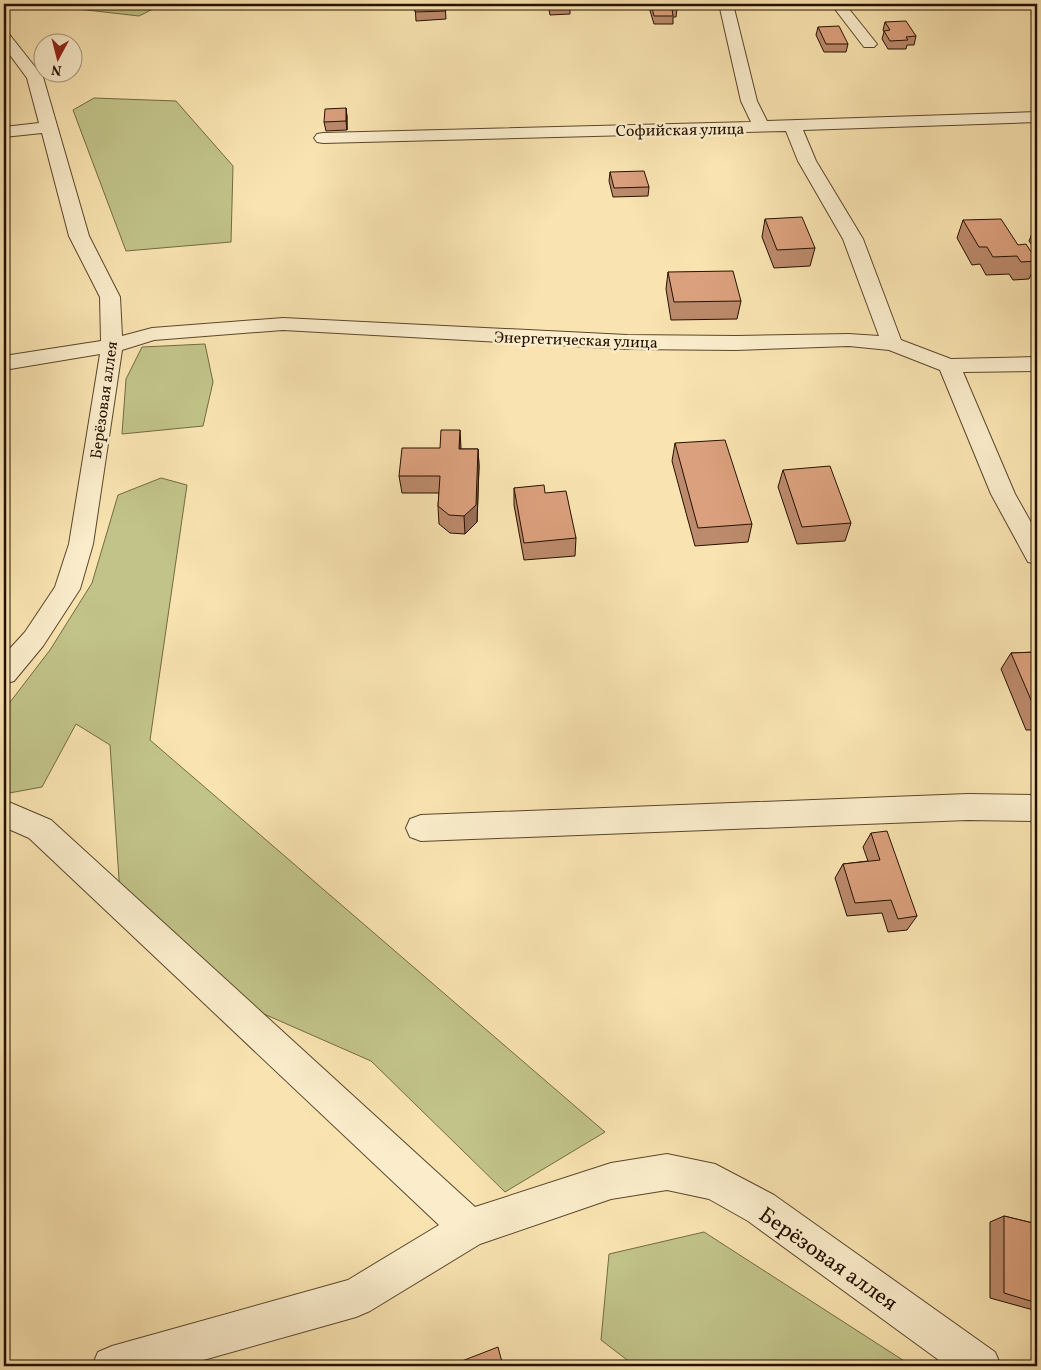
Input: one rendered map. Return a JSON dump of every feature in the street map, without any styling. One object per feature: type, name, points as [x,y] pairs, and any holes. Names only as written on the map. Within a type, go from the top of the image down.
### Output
[{"type":"street","points":[[726,4],[749,101],[762,127]]},
{"type":"street","points":[[838,4],[869,44]]},
{"type":"street","name":"Берёзовая аллея","points":[[4,36],[35,77],[80,236],[110,297],[112,346],[81,544],[67,589],[34,639],[4,672]]},
{"type":"street","name":"Софийская улица","points":[[323,138],[762,127],[1037,117]]},
{"type":"street","points":[[793,126],[807,161],[854,239],[892,344]]},
{"type":"street","points":[[4,132],[50,127]]},
{"type":"street","name":"Энергетическая улица","points":[[4,363],[112,346],[152,334],[283,324],[627,342],[736,343],[849,340],[892,344],[949,366],[1037,364]]},
{"type":"street","points":[[949,366],[1003,494],[1037,555]]},
{"type":"street","points":[[421,828],[968,807],[1037,808]]},
{"type":"street","points":[[4,813],[40,829],[470,1228],[356,1297],[112,1366]]},
{"type":"street","name":"Берёзовая аллея","points":[[470,1228],[611,1181],[667,1172],[715,1182],[762,1208],[981,1366]]},
{"type":"green space","points":[[34,4],[163,4],[139,16]]},
{"type":"green space","points":[[94,98],[176,101],[233,166],[231,242],[126,251],[73,110]]},
{"type":"green space","points":[[205,344],[213,382],[203,426],[122,434],[126,379],[142,347]]},
{"type":"green space","points":[[161,478],[187,485],[150,740],[605,1132],[505,1192],[371,1061],[223,996],[121,909],[110,745],[76,724],[42,787],[4,794],[4,710],[50,650],[92,583],[118,495]]},
{"type":"green space","points":[[704,1232],[912,1366],[635,1366],[601,1340],[609,1254]]},
{"type":"building","points":[[415,4],[445,4],[446,11],[415,12]]},
{"type":"building","points":[[550,4],[570,4],[571,6],[551,7]]},
{"type":"building","points":[[651,4],[675,4],[677,9],[672,9],[673,16],[654,16]]},
{"type":"building","points":[[906,21],[916,36],[906,37],[908,40],[890,41],[884,31],[890,30],[885,22]]},
{"type":"building","points":[[839,26],[848,44],[826,44],[818,27]]},
{"type":"building","points":[[346,108],[346,121],[324,122],[325,109]]},
{"type":"building","points":[[644,171],[649,187],[614,188],[610,172]]},
{"type":"building","points":[[802,217],[815,248],[777,250],[765,219]]},
{"type":"building","points":[[1001,219],[1018,245],[1026,244],[1037,261],[1021,262],[1017,256],[993,257],[987,247],[979,247],[963,220]]},
{"type":"building","points":[[733,271],[741,301],[674,302],[668,272]]},
{"type":"building","points":[[441,430],[460,430],[459,449],[478,449],[476,505],[464,516],[449,515],[438,506],[440,476],[399,476],[402,448],[440,448]]},
{"type":"building","points":[[725,440],[752,524],[698,528],[675,443]]},
{"type":"building","points":[[830,466],[851,523],[802,527],[783,470]]},
{"type":"building","points":[[544,485],[545,493],[566,491],[576,538],[524,543],[514,488]]},
{"type":"building","points":[[1037,652],[1037,714],[1011,653]]},
{"type":"building","points":[[887,831],[917,916],[898,919],[891,900],[855,903],[843,864],[880,860],[871,833]]},
{"type":"building","points":[[1004,1216],[1037,1224],[1037,1303],[1004,1293]]},
{"type":"building","points":[[498,1347],[503,1366],[449,1366]]}]
